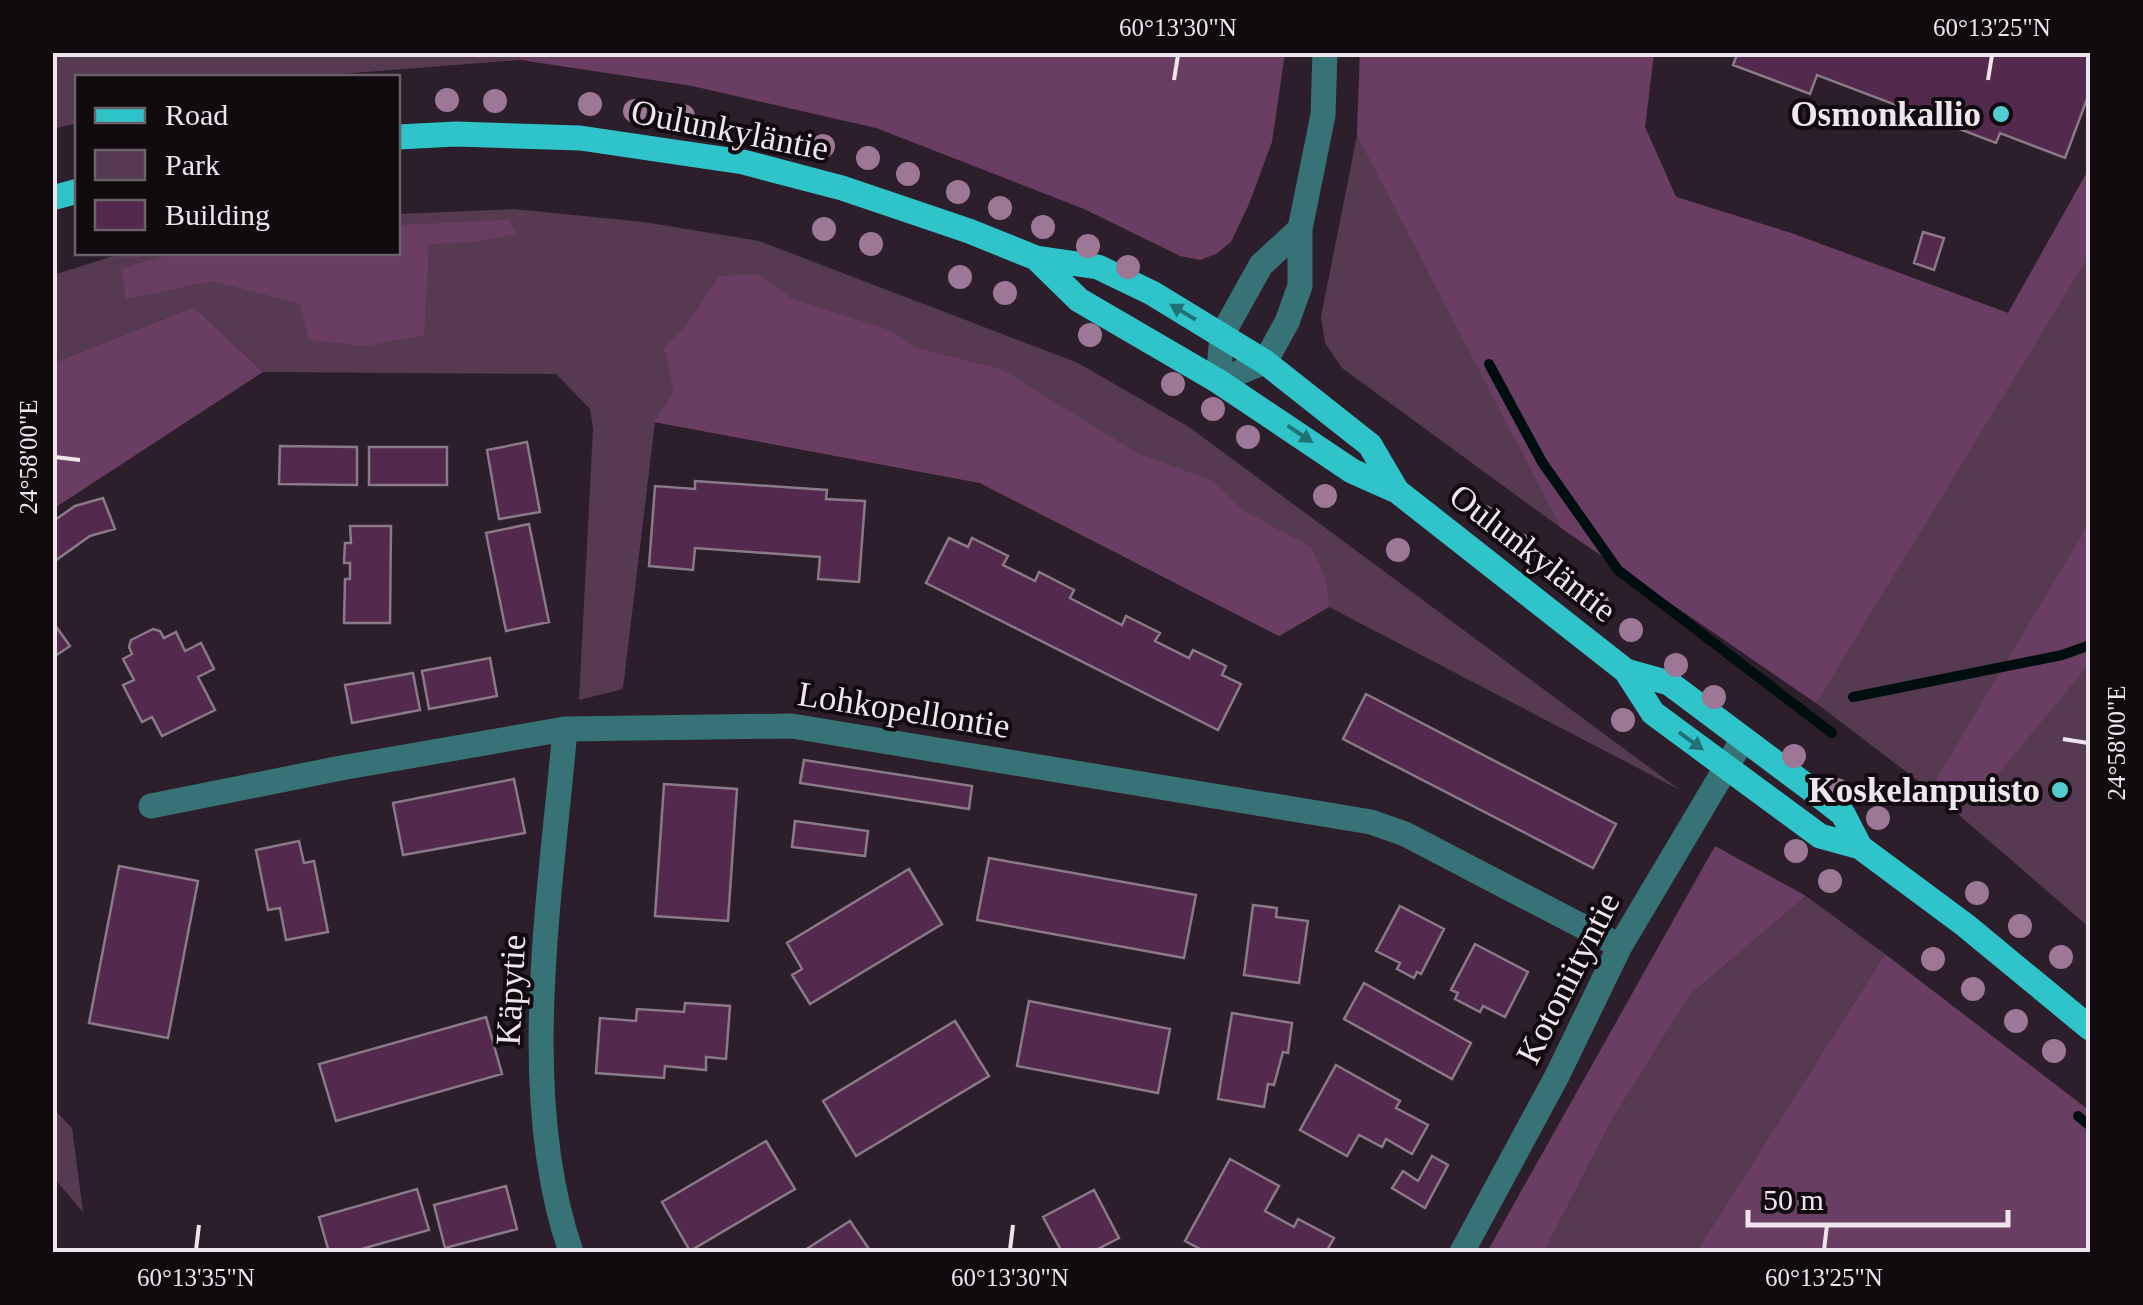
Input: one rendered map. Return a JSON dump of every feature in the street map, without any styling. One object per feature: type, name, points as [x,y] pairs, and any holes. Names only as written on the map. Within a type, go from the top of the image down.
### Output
[{"type":"main road","name":"Oulunkyläntie","points":[[400,137],[580,138],[742,162],[842,188],[1036,258],[1098,267],[1152,293],[1264,362],[1370,445],[1396,491]]},
{"type":"main road","name":"Oulunkyläntie","points":[[1036,258],[1079,300],[1218,381],[1352,471],[1396,491],[1626,670],[1653,713],[1820,836],[1860,847],[1965,925],[2090,1028]]},
{"type":"main road","name":"Oulunkyläntie","points":[[1626,670],[1669,683],[1843,814],[1860,847]]},
{"type":"street","points":[[1300,229],[1261,265],[1222,335],[1218,381],[1264,362],[1287,322],[1300,286],[1300,229],[1323,115],[1325,52]]},
{"type":"street","name":"Lohkopellontie","points":[[151,806],[565,729],[792,726],[1371,822],[1405,834],[1620,946]]},
{"type":"street","name":"Käpytie","points":[[565,729],[544,970],[542,1120],[571,1252]]},
{"type":"street","name":"Kotoniityntie","points":[[1462,1252],[1558,1076],[1620,946],[1742,739]]},
{"type":"green space","points":[[518,52],[521,60],[328,75],[75,75],[75,124],[53,129],[52,53]]},
{"type":"green space","name":"Koskelanpuisto","points":[[1360,53],[1654,53],[1645,127],[1676,197],[1791,233],[2008,313],[2090,167],[2090,928],[1930,790],[1816,703],[1561,528],[1342,368],[1325,343],[1321,317],[1357,135]]},
{"type":"green space","points":[[514,209],[644,222],[759,241],[1078,363],[1189,427],[1680,790],[1329,607],[1279,636],[980,483],[655,422],[623,689],[579,700],[593,429],[590,409],[556,374],[263,372],[194,307],[53,363],[53,275],[117,255],[400,255],[400,214]]},
{"type":"green space","points":[[1806,896],[1885,954],[1696,1252],[1544,1252],[1612,1120],[1690,995]]},
{"type":"green space","points":[[52,1107],[72,1128],[83,1212],[53,1177]]},
{"type":"shaded area","points":[[518,53],[1285,53],[1272,142],[1249,204],[1231,242],[1200,260],[1180,256],[1084,209],[876,128],[692,86],[521,60]]},
{"type":"shaded area","name":"Koskelanpuisto","points":[[1360,53],[1654,53],[1645,127],[1676,197],[1791,233],[2008,313],[2090,167],[2090,254],[1816,703],[1561,528],[1357,135]]},
{"type":"shaded area","points":[[509,220],[516,234],[473,242],[429,244],[424,335],[366,346],[309,340],[300,304],[213,281],[126,299],[121,269],[166,255],[400,255],[400,225]]},
{"type":"shaded area","points":[[759,274],[791,298],[892,331],[915,347],[1003,370],[1137,453],[1211,480],[1243,510],[1311,547],[1326,579],[1329,607],[1279,636],[980,483],[654,422],[674,392],[664,348],[687,324],[719,276]]},
{"type":"shaded area","points":[[194,307],[263,372],[53,509],[53,363]]},
{"type":"shaded area","points":[[2090,521],[2090,663],[1984,791],[1930,790]]},
{"type":"shaded area","points":[[1715,846],[1806,896],[1690,995],[1612,1120],[1544,1252],[1487,1252]]},
{"type":"shaded area","points":[[1885,954],[2090,1111],[2090,1252],[1696,1252]]},
{"type":"building","name":"Osmonkallio","points":[[1738,52],[2090,52],[2090,91],[2065,158],[2000,133],[1996,143],[1817,75],[1810,94],[1733,65]]},
{"type":"building","points":[[1923,232],[1944,238],[1934,270],[1914,263]]},
{"type":"building","points":[[527,442],[540,512],[499,519],[487,450]]},
{"type":"building","points":[[280,446],[357,447],[357,485],[279,484]]},
{"type":"building","points":[[369,447],[447,447],[447,485],[369,485]]},
{"type":"building","points":[[695,481],[827,490],[826,499],[865,501],[859,582],[818,579],[820,557],[695,548],[693,570],[649,566],[655,486],[695,489]]},
{"type":"building","points":[[103,498],[115,529],[90,536],[52,563],[52,522],[75,506]]},
{"type":"building","points":[[529,524],[549,622],[506,631],[486,533]]},
{"type":"building","points":[[350,526],[391,526],[390,623],[344,623],[345,579],[350,579],[350,563],[344,563],[345,543],[351,543]]},
{"type":"building","points":[[949,538],[968,547],[972,538],[1008,556],[1003,565],[1035,581],[1039,572],[1074,590],[1070,598],[1122,625],[1126,616],[1160,633],[1155,641],[1189,658],[1193,650],[1226,666],[1222,675],[1241,684],[1218,730],[926,583]]},
{"type":"building","points":[[52,621],[70,646],[52,658]]},
{"type":"building","points":[[153,629],[164,638],[176,632],[185,651],[201,643],[214,669],[198,677],[215,710],[162,736],[152,717],[142,722],[123,685],[134,680],[123,659],[132,654],[131,640]]},
{"type":"building","points":[[490,658],[497,696],[429,709],[422,671]]},
{"type":"building","points":[[413,673],[420,710],[352,723],[345,685]]},
{"type":"building","points":[[1366,694],[1616,824],[1593,868],[1343,739]]},
{"type":"building","points":[[804,760],[972,786],[969,809],[800,783]]},
{"type":"building","points":[[514,779],[525,833],[403,855],[393,803]]},
{"type":"building","points":[[664,784],[737,789],[728,921],[655,916]]},
{"type":"building","points":[[795,821],[868,831],[865,856],[792,847]]},
{"type":"building","points":[[299,841],[304,863],[314,861],[328,932],[286,940],[280,908],[268,910],[256,850]]},
{"type":"building","points":[[989,858],[1196,895],[1184,958],[977,920]]},
{"type":"building","points":[[119,866],[198,881],[168,1038],[89,1023]]},
{"type":"building","points":[[909,869],[942,924],[810,1004],[792,975],[802,969],[787,943]]},
{"type":"building","points":[[1253,905],[1277,908],[1276,917],[1308,921],[1299,983],[1244,975]]},
{"type":"building","points":[[1400,906],[1444,929],[1421,974],[1417,972],[1414,978],[1397,969],[1400,963],[1376,951]]},
{"type":"building","points":[[1475,944],[1528,972],[1505,1017],[1483,1006],[1480,1012],[1455,999],[1458,993],[1451,990]]},
{"type":"building","points":[[1364,983],[1471,1043],[1452,1079],[1344,1019]]},
{"type":"building","points":[[1029,1001],[1170,1029],[1158,1093],[1017,1066]]},
{"type":"building","points":[[685,1003],[730,1006],[726,1059],[706,1057],[706,1070],[665,1066],[664,1078],[596,1073],[600,1018],[636,1021],[637,1009],[684,1012]]},
{"type":"building","points":[[1232,1013],[1292,1023],[1288,1053],[1283,1052],[1274,1085],[1268,1084],[1264,1107],[1218,1099]]},
{"type":"building","points":[[486,1017],[502,1074],[336,1121],[319,1064]]},
{"type":"building","points":[[955,1021],[989,1076],[856,1156],[823,1101]]},
{"type":"building","points":[[1336,1065],[1400,1101],[1396,1108],[1428,1125],[1412,1154],[1386,1139],[1382,1147],[1359,1135],[1347,1156],[1300,1130]]},
{"type":"building","points":[[766,1141],[795,1189],[690,1251],[662,1202]]},
{"type":"building","points":[[1432,1156],[1448,1165],[1425,1208],[1392,1188],[1403,1171],[1418,1181]]},
{"type":"building","points":[[1230,1159],[1279,1186],[1265,1211],[1294,1227],[1298,1219],[1334,1238],[1326,1252],[1206,1252],[1185,1241]]},
{"type":"building","points":[[506,1186],[517,1229],[445,1248],[434,1205]]},
{"type":"building","points":[[417,1189],[429,1230],[351,1252],[329,1252],[319,1217]]},
{"type":"building","points":[[1094,1190],[1119,1238],[1092,1252],[1062,1252],[1043,1217]]},
{"type":"building","points":[[850,1221],[871,1252],[811,1252],[808,1248]]},
{"type":"waterway","points":[[1489,364],[1542,462],[1618,570],[1832,733]]},
{"type":"waterway","points":[[1853,697],[2062,655],[2090,645]]},
{"type":"waterway","points":[[2078,1116],[2090,1126]]},
{"type":"place","name":"Osmonkallio","points":[[2001,114]]},
{"type":"place","name":"Koskelanpuisto","points":[[2060,790]]}]
